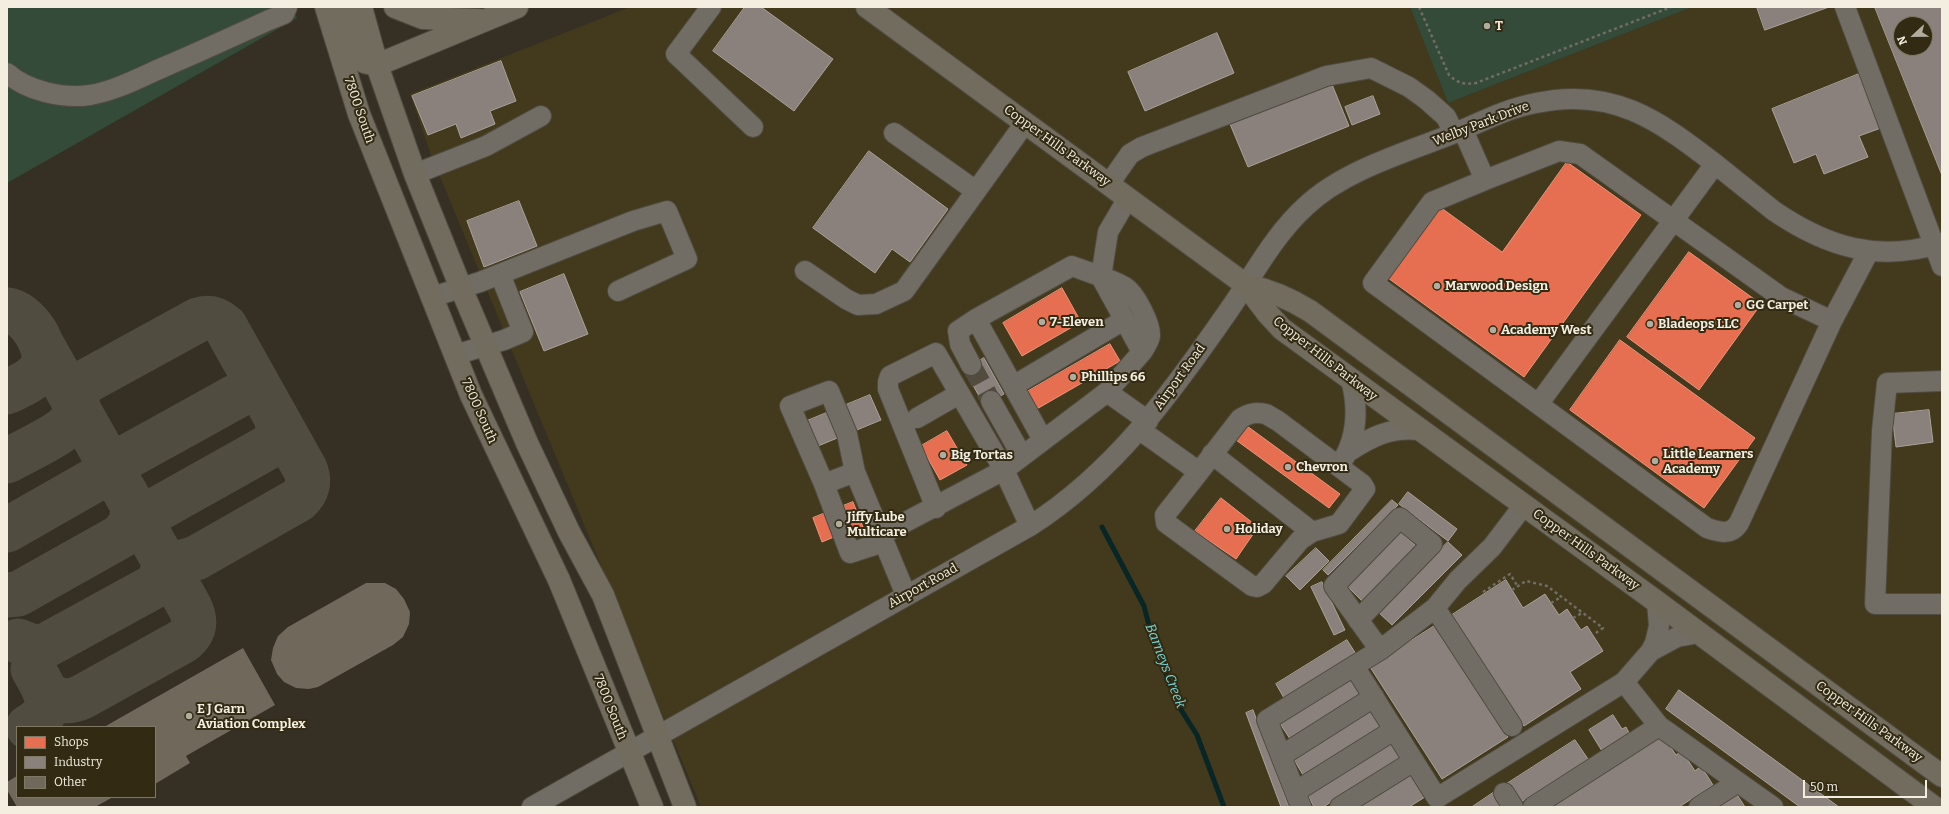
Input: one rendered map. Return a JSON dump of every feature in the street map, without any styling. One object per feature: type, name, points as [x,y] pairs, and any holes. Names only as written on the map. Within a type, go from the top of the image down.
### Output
[{"type":"main road","name":"7800 South","points":[[326,7],[359,114],[471,395],[558,580],[652,807]]},
{"type":"main road","points":[[342,7],[356,51],[364,62],[377,65],[516,7]]},
{"type":"main road","points":[[361,7],[377,65],[415,174],[484,346],[527,443],[569,532],[603,595],[685,807]]},
{"type":"main road","points":[[395,7],[423,18],[484,20]]},
{"type":"main road","name":"Copper Hills Parkway","points":[[867,7],[1246,285],[1268,314],[1282,329],[1657,602],[1934,807]]},
{"type":"main road","name":"Copper Hills Parkway","points":[[1246,285],[1280,294],[1310,311],[1942,776]]},
{"type":"street","points":[[7,73],[13,78],[33,88],[63,95],[90,95],[140,78],[226,40],[284,14],[287,7]]},
{"type":"street","points":[[711,7],[676,54],[753,127]]},
{"type":"street","points":[[1845,7],[1938,244],[1942,266]]},
{"type":"street","points":[[1109,184],[1130,154],[1142,147],[1326,76],[1371,68],[1409,87],[1427,100],[1446,117],[1458,131],[1486,180]]},
{"type":"street","name":"Welby Park Drive","points":[[1246,285],[1271,246],[1305,206],[1316,197],[1356,174],[1458,131],[1534,103],[1576,99],[1595,100],[1614,104],[1650,118],[1680,136],[1791,223],[1839,245],[1869,251],[1904,251],[1938,244]]},
{"type":"street","points":[[415,174],[486,146],[541,116]]},
{"type":"street","points":[[805,271],[846,299],[858,305],[876,304],[904,291],[1025,124]]},
{"type":"street","points":[[894,133],[976,191]]},
{"type":"street","points":[[1832,321],[1781,297],[1580,154],[1559,152],[1432,202],[1373,283],[1539,403],[1707,528],[1717,532],[1728,532],[1733,530],[1739,523],[1832,321],[1869,251]]},
{"type":"street","points":[[1539,403],[1715,164]]},
{"type":"street","points":[[1128,198],[1108,232],[1101,277],[1142,352]]},
{"type":"street","points":[[432,297],[500,274],[633,221],[667,211],[687,259],[618,291]]},
{"type":"street","points":[[906,596],[883,539],[855,472],[847,434],[829,390],[790,406],[824,484],[850,553],[883,539],[1004,470],[1107,392],[1142,352],[1150,335],[1146,318],[1132,294],[1126,288],[1072,266],[963,327],[957,334],[960,344],[971,365]]},
{"type":"street","points":[[455,355],[523,332],[500,274]]},
{"type":"street","name":"Airport Road","points":[[532,807],[1030,526],[1057,509],[1087,484],[1144,425],[1246,285]]},
{"type":"street","points":[[976,319],[1043,440]]},
{"type":"street","points":[[1013,386],[1124,320]]},
{"type":"street","points":[[936,508],[888,389],[890,376],[936,353],[1004,470],[1030,526]]},
{"type":"street","points":[[1344,459],[1355,424],[1356,410],[1351,380]]},
{"type":"street","points":[[1942,381],[1887,383],[1882,431],[1875,604],[1942,604]]},
{"type":"street","points":[[1107,392],[1199,472]]},
{"type":"street","points":[[917,418],[959,394]]},
{"type":"street","points":[[991,401],[1022,456]]},
{"type":"street","points":[[1257,412],[1266,414],[1344,459],[1365,488],[1364,492],[1339,524],[1312,532],[1300,540],[1263,584],[1257,587],[1252,586],[1166,523],[1165,515],[1240,419],[1248,414],[1257,412]]},
{"type":"street","points":[[1344,459],[1369,438],[1379,434],[1399,430],[1419,430]]},
{"type":"street","points":[[1212,454],[1312,532]]},
{"type":"street","points":[[824,484],[855,472]]},
{"type":"street","points":[[1394,730],[1298,799],[1267,720],[1380,650],[1435,608],[1458,580],[1492,547],[1524,505]]},
{"type":"street","points":[[1358,620],[1432,544],[1400,518],[1334,586],[1358,620],[1380,650]]},
{"type":"street","points":[[1651,651],[1659,626],[1657,602]]},
{"type":"street","points":[[1435,608],[1512,726]]},
{"type":"street","points":[[1354,666],[1414,761],[1436,802],[1624,682],[1651,651],[1677,637],[1699,633]]},
{"type":"street","points":[[1624,682],[1658,726],[1774,807]]},
{"type":"street","points":[[1281,756],[1374,698]]},
{"type":"street","points":[[1533,807],[1658,726]]},
{"type":"street","points":[[1340,807],[1414,761]]},
{"type":"street","points":[[1698,807],[1738,782]]},
{"type":"path","points":[[1419,7],[1449,74],[1456,82],[1466,84],[1476,83],[1671,7]]},
{"type":"path","points":[[1483,592],[1510,574],[1518,586]]},
{"type":"path","points":[[1512,590],[1526,581],[1547,586],[1603,628],[1594,635]]},
{"type":"path","points":[[1551,603],[1561,597]]},
{"type":"path","points":[[1573,618],[1582,613]]},
{"type":"shaded area","points":[[630,7],[1410,7],[1448,103],[1692,7],[1942,7],[1942,807],[701,807],[431,155],[410,94]]},
{"type":"green space","points":[[7,7],[292,7],[297,18],[7,183]]},
{"type":"green space","points":[[1410,7],[1692,7],[1448,103]]},
{"type":"building: Shops","points":[[1567,162],[1641,215],[1524,377],[1388,278],[1440,207],[1502,252]]},
{"type":"building: Shops","points":[[1689,252],[1761,304],[1699,390],[1627,337]]},
{"type":"building: Shops","name":"7-Eleven","points":[[1062,288],[1081,322],[1022,356],[1003,323]]},
{"type":"building: Shops","points":[[1620,340],[1755,438],[1704,508],[1570,410]]},
{"type":"building: Shops","name":"Phillips 66","points":[[1110,344],[1120,361],[1035,410],[1025,393]]},
{"type":"building: Shops","name":"Chevron","points":[[1247,426],[1340,494],[1329,508],[1236,440]]},
{"type":"building: Shops","points":[[947,431],[967,465],[940,480],[921,446]]},
{"type":"building: Shops","name":"Holiday","points":[[1221,498],[1258,527],[1236,559],[1195,531]]},
{"type":"building: Shops","name":"Jiffy Lube Multicare","points":[[853,502],[865,532],[856,536],[853,529],[822,542],[813,518]]},
{"type":"building: Industry","points":[[745,7],[761,7],[833,59],[794,111],[713,51]]},
{"type":"building: Industry","points":[[1757,7],[1829,7],[1765,30]]},
{"type":"building: Industry","points":[[1875,7],[1942,7],[1942,175],[1895,56],[1933,56],[1933,16],[1893,16],[1893,52]]},
{"type":"building: Industry","points":[[1217,33],[1234,73],[1145,111],[1128,72]]},
{"type":"building: Industry","points":[[501,61],[516,101],[490,111],[495,124],[461,138],[456,124],[428,135],[412,96]]},
{"type":"building: Industry","points":[[1859,74],[1881,128],[1859,136],[1868,157],[1824,174],[1816,154],[1794,163],[1772,109]]},
{"type":"building: Industry","points":[[1331,82],[1349,126],[1248,167],[1230,124]]},
{"type":"building: Industry","points":[[1373,96],[1380,114],[1352,125],[1345,107]]},
{"type":"building: Industry","points":[[869,151],[948,209],[910,262],[892,249],[875,273],[813,228]]},
{"type":"building: Industry","points":[[519,201],[537,246],[484,267],[467,221]]},
{"type":"building: Industry","points":[[564,274],[588,334],[544,351],[520,292]]},
{"type":"building: Industry","points":[[984,358],[1004,394],[984,405],[964,369]]},
{"type":"building: Industry","points":[[870,395],[881,420],[818,446],[807,421]]},
{"type":"building: Industry","points":[[1929,410],[1933,442],[1896,447],[1892,414]]},
{"type":"building: Industry","points":[[1408,492],[1457,529],[1448,541],[1399,504]]},
{"type":"building: Industry","points":[[1392,500],[1398,505],[1328,575],[1323,570]]},
{"type":"building: Industry","points":[[1400,531],[1417,547],[1363,602],[1346,585]]},
{"type":"building: Industry","points":[[1448,542],[1462,555],[1392,625],[1378,612]]},
{"type":"building: Industry","points":[[1316,548],[1329,561],[1300,590],[1286,576]]},
{"type":"building: Industry","points":[[1506,580],[1523,608],[1545,594],[1559,615],[1567,609],[1581,630],[1587,626],[1603,651],[1570,672],[1581,689],[1524,726],[1452,615]]},
{"type":"building: Industry","points":[[1322,582],[1345,630],[1334,635],[1311,587]]},
{"type":"building: Industry","points":[[1436,625],[1508,737],[1442,779],[1370,667]]},
{"type":"building: Industry","points":[[1347,640],[1356,654],[1284,698],[1276,684]]},
{"type":"building: Industry","points":[[1351,678],[1361,694],[1290,739],[1279,722]]},
{"type":"building: Industry","points":[[1679,690],[1839,807],[1800,807],[1666,709]]},
{"type":"building: Industry","points":[[1253,710],[1289,807],[1281,807],[1246,713]]},
{"type":"building: Industry","points":[[1370,710],[1381,727],[1303,775],[1293,758]]},
{"type":"building: Industry","points":[[1613,715],[1622,729],[1626,727],[1629,733],[1602,751],[1589,730]]},
{"type":"building: Industry","points":[[1663,736],[1676,755],[1682,751],[1695,771],[1701,766],[1713,785],[1679,807],[1553,807]]},
{"type":"building: Industry","points":[[1575,740],[1588,759],[1518,804],[1505,785]]},
{"type":"building: Industry","points":[[1390,742],[1400,759],[1323,807],[1314,807],[1307,794]]},
{"type":"building: Industry","points":[[1411,774],[1425,797],[1409,807],[1358,807]]},
{"type":"building: Industry","points":[[1493,793],[1502,807],[1472,807]]},
{"type":"building: Industry","points":[[1736,793],[1745,807],[1714,807]]},
{"type":"building: Other","points":[[366,583],[385,583],[396,589],[404,599],[410,612],[409,624],[403,637],[393,645],[318,687],[309,689],[296,688],[284,682],[277,674],[271,660],[273,648],[278,636],[288,627]]},
{"type":"building: Other","name":"E J Garn Aviation Complex","points":[[243,648],[275,705],[186,756],[190,763],[156,783],[156,726],[106,726]]},
{"type":"building: Other","points":[[16,777],[16,798],[111,798],[95,807],[17,807],[7,790],[7,782]]},
{"type":"waterway","name":"Barneys Creek","points":[[1102,527],[1144,606],[1152,637],[1178,705],[1197,735],[1224,807]]},
{"type":"taxiway","points":[[7,310],[15,312],[29,324],[40,341],[44,359],[42,367],[36,376],[7,392]]},
{"type":"taxiway","points":[[7,461],[52,437],[68,425],[74,415],[77,396],[85,382],[198,320],[212,318],[219,321],[225,326],[305,469],[308,482],[304,493],[298,500],[196,558],[179,563],[163,559]]},
{"type":"taxiway","points":[[42,345],[191,609],[194,619],[191,633],[183,641],[82,697],[68,701],[59,700],[46,692]]},
{"type":"taxiway","points":[[105,456],[114,460],[123,459],[246,391],[258,393],[265,398]]},
{"type":"taxiway","points":[[133,507],[146,513],[154,511],[270,446],[278,433],[276,418]]},
{"type":"taxiway","points":[[7,530],[98,478],[103,469],[105,456]]},
{"type":"taxiway","points":[[7,595],[18,594],[121,536],[131,524],[133,507]]},
{"type":"taxiway","points":[[18,641],[33,647],[45,646],[151,588],[161,575],[163,559]]},
{"type":"taxiway","points":[[30,726],[37,721],[43,714],[47,701],[42,686],[33,669]]},
{"type":"tunnel","points":[[971,365],[991,401]]},
{"type":"place","name":"T","points":[[1487,26]]},
{"type":"place","name":"Marwood Design","points":[[1437,286]]},
{"type":"place","name":"GG Carpet","points":[[1738,305]]},
{"type":"place","name":"7-Eleven","points":[[1042,322]]},
{"type":"place","name":"Bladeops LLC","points":[[1650,324]]},
{"type":"place","name":"Academy West","points":[[1493,330]]},
{"type":"place","name":"Phillips 66","points":[[1073,377]]},
{"type":"place","name":"Big Tortas","points":[[943,455]]},
{"type":"place","name":"Little Learners Academy","points":[[1655,461]]},
{"type":"place","name":"Chevron","points":[[1288,467]]},
{"type":"place","name":"Jiffy Lube Multicare","points":[[839,524]]},
{"type":"place","name":"Holiday","points":[[1227,529]]},
{"type":"place","name":"E J Garn Aviation Complex","points":[[189,716]]}]
